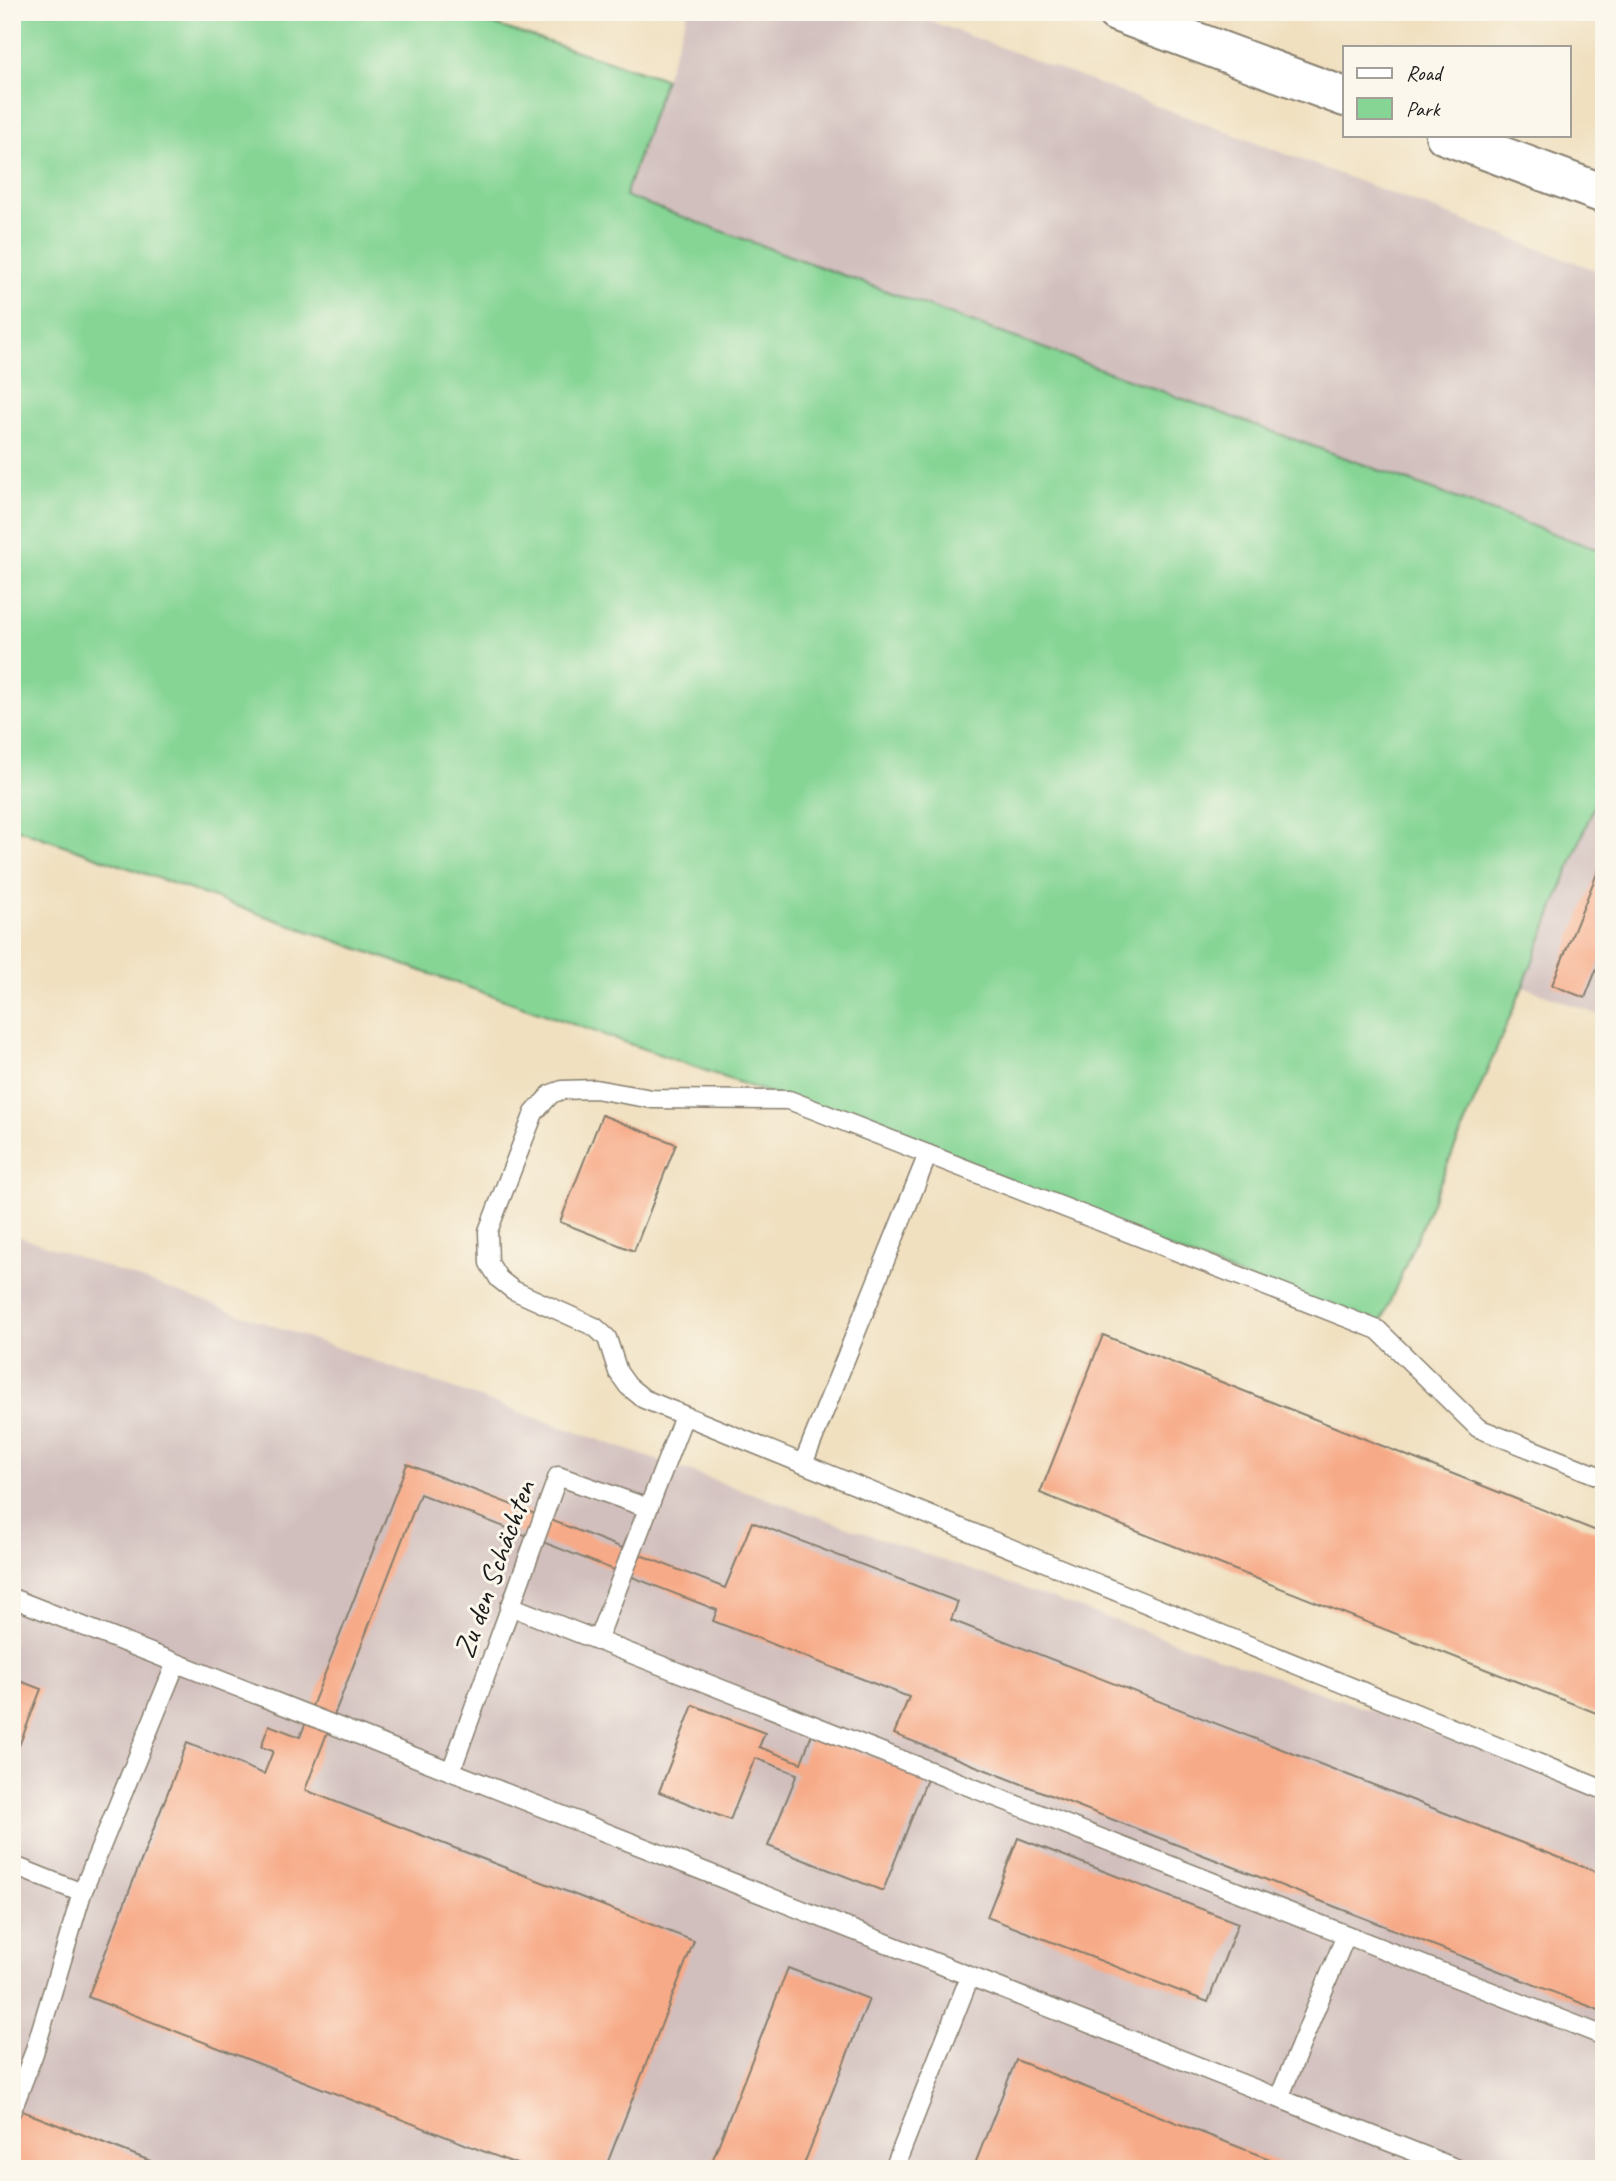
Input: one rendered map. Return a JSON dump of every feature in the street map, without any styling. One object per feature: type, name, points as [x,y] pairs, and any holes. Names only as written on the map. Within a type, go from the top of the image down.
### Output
[{"type":"street","points":[[1116,12],[1343,96]]},
{"type":"street","points":[[1448,136],[1604,194]]},
{"type":"lane","points":[[1604,1478],[1478,1429],[1378,1330],[789,1100],[652,1099],[579,1088],[562,1090],[541,1102],[534,1113],[488,1231],[489,1263],[499,1279],[513,1290],[596,1327],[607,1339],[618,1372],[628,1386],[644,1399],[1604,1790]]},
{"type":"lane","points":[[803,1464],[928,1154]]},
{"type":"lane","points":[[597,1640],[684,1416]]},
{"type":"lane","name":"Zu den Schächten","points":[[450,1771],[558,1476],[648,1508]]},
{"type":"lane","points":[[12,1598],[1458,2169]]},
{"type":"lane","points":[[510,1606],[1604,2036]]},
{"type":"lane","points":[[12,2110],[34,2053],[82,1893],[176,1663]]},
{"type":"lane","points":[[12,1865],[82,1893]]},
{"type":"lane","points":[[1279,2098],[1346,1935]]},
{"type":"lane","points":[[894,2169],[970,1976]]},
{"type":"shaded area","points":[[688,12],[906,12],[1604,273],[1604,552],[624,196]]},
{"type":"shaded area","points":[[1604,780],[1604,1017],[1523,986]]},
{"type":"shaded area","points":[[12,1234],[1604,1792],[1604,2169],[12,2169]]},
{"type":"green space","points":[[12,12],[454,12],[665,79],[625,196],[1604,552],[1604,780],[1523,986],[1378,1330],[789,1100],[12,827]]},
{"type":"building","points":[[1604,856],[1604,950],[1585,998],[1552,985]]},
{"type":"building","points":[[602,1115],[676,1144],[634,1251],[560,1222]]},
{"type":"building","points":[[1103,1335],[1604,1534],[1604,1716],[1040,1493]]},
{"type":"building","points":[[407,1464],[725,1588],[752,1522],[958,1602],[951,1620],[1604,1875],[1604,2012],[894,1734],[909,1697],[713,1621],[717,1610],[420,1494],[305,1790],[694,1941],[605,2169],[529,2169],[88,1997],[187,1743],[264,1774],[273,1751],[261,1747],[269,1725],[300,1737]]},
{"type":"building","points":[[12,1678],[41,1689],[17,1751],[12,1749]]},
{"type":"building","points":[[693,1705],[765,1733],[759,1747],[801,1763],[812,1734],[927,1779],[883,1891],[768,1846],[797,1774],[755,1758],[730,1820],[659,1792]]},
{"type":"building","points":[[1018,1838],[1238,1923],[1208,2002],[987,1917]]},
{"type":"building","points":[[788,1968],[869,1999],[802,2169],[709,2169]]},
{"type":"building","points":[[1016,2060],[1295,2169],[973,2169]]},
{"type":"building","points":[[12,2107],[171,2169],[12,2169]]}]
